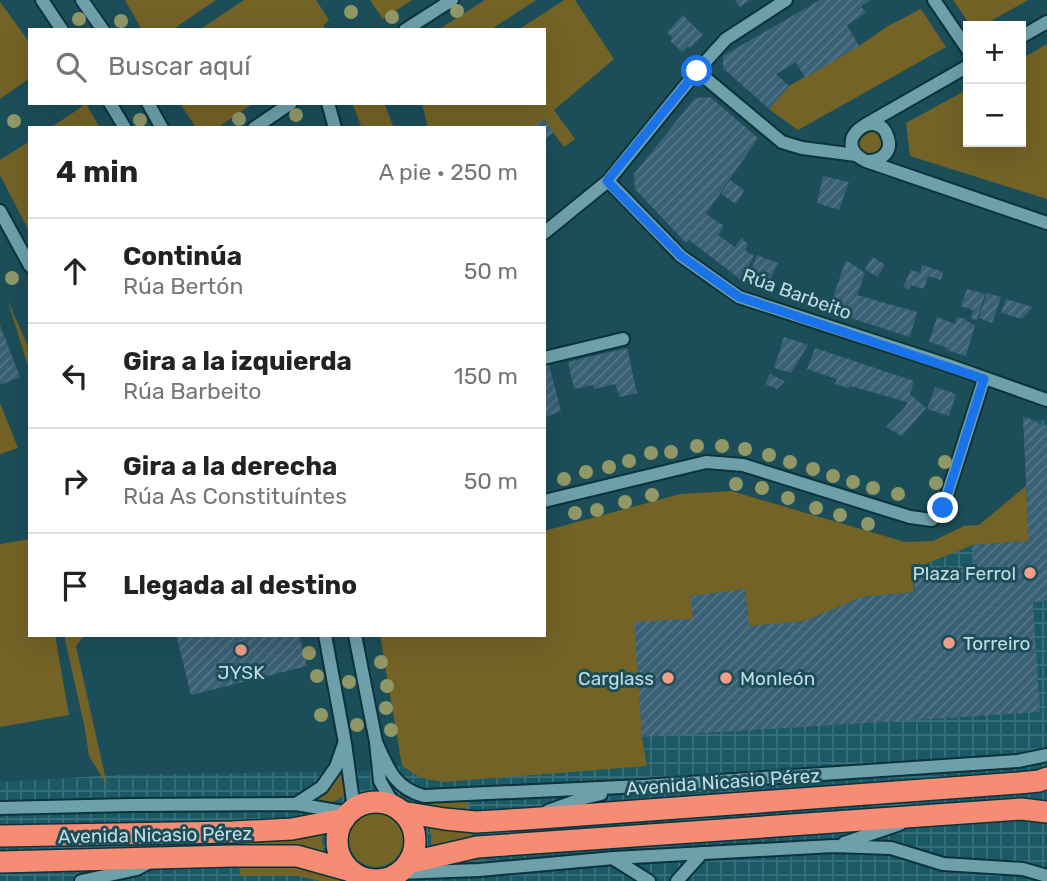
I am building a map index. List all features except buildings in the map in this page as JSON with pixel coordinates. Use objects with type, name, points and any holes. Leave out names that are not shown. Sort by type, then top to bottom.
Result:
[{"type":"highway","name":"Avenida Nicasio Pérez","points":[[398,809],[444,819],[476,822],[1019,783],[1047,778]]},
{"type":"highway","points":[[398,873],[413,852],[414,830],[409,820],[398,809],[385,803],[363,804],[349,814],[339,829],[337,840],[343,862],[356,876],[369,879],[381,879],[477,848],[1021,809],[1047,812]]},
{"type":"highway","name":"Avenida Nicasio Pérez","points":[[0,835],[244,832],[292,829],[349,814]]},
{"type":"highway","name":"Avenida Nicasio Pérez","points":[[0,862],[297,856],[356,876]]},
{"type":"street","points":[[42,0],[61,28]]},
{"type":"street","points":[[82,0],[102,28]]},
{"type":"street","points":[[408,28],[452,0]]},
{"type":"street","points":[[546,231],[607,181],[726,39],[786,0]]},
{"type":"street","points":[[934,0],[963,43]]},
{"type":"street","points":[[1026,34],[1047,22]]},
{"type":"street","points":[[963,69],[864,125],[854,133],[853,149],[861,158],[1047,223]]},
{"type":"street","points":[[697,71],[782,142],[872,161],[884,156],[888,149],[888,135],[876,125],[864,125]]},
{"type":"street","points":[[111,105],[124,126]]},
{"type":"street","points":[[149,105],[161,126]]},
{"type":"street","points":[[257,126],[289,105]]},
{"type":"street","points":[[329,105],[334,126]]},
{"type":"street","name":"Rúa Barbeito","points":[[607,181],[681,256],[739,297],[1047,400]]},
{"type":"street","points":[[0,211],[28,259]]},
{"type":"street","points":[[546,358],[623,339]]},
{"type":"street","points":[[546,501],[705,462],[743,465],[910,517],[932,520],[943,508],[984,379]]},
{"type":"street","points":[[0,808],[296,804],[349,814],[345,743],[325,637]]},
{"type":"street","points":[[355,637],[376,742],[380,781],[398,809]]},
{"type":"street","points":[[376,742],[391,775],[410,793],[424,796],[643,786],[1018,761],[1047,755]]},
{"type":"street","points":[[296,804],[322,787],[336,767],[345,743]]},
{"type":"street","points":[[526,819],[584,798],[643,786]]},
{"type":"street","points":[[834,846],[924,817]]},
{"type":"street","points":[[398,873],[834,846],[891,849],[943,864],[1023,869],[1047,876]]},
{"type":"street","points":[[682,876],[702,853]]},
{"type":"street","points":[[81,881],[137,869],[160,857]]},
{"type":"street","points":[[614,858],[644,877]]},
{"type":"street","points":[[440,881],[479,870]]},
{"type":"shaded area","points":[[125,0],[216,0],[175,28],[141,28]]},
{"type":"shaded area","points":[[244,0],[316,0],[329,20],[323,26],[324,28],[202,28]]},
{"type":"shaded area","points":[[370,0],[412,0],[383,19]]},
{"type":"shaded area","points":[[485,0],[536,0],[493,28],[441,28]]},
{"type":"shaded area","points":[[564,0],[575,0],[614,59],[554,110],[575,139],[564,147],[544,120],[535,126],[428,126],[422,105],[546,105],[546,28],[521,28]]},
{"type":"shaded area","points":[[953,0],[1028,0],[991,21],[968,21]]},
{"type":"shaded area","points":[[0,2],[28,40],[28,79],[0,99]]},
{"type":"shaded area","points":[[921,9],[946,47],[798,130],[769,109],[789,86]]},
{"type":"shaded area","points":[[1047,44],[1047,199],[910,156],[906,123],[963,92],[963,147],[1026,147],[1026,56]]},
{"type":"shaded area","points":[[87,105],[99,126],[53,126]]},
{"type":"shaded area","points":[[181,105],[251,105],[220,126],[195,126]]},
{"type":"shaded area","points":[[353,105],[385,105],[393,126],[361,126]]},
{"type":"shaded area","points":[[868,129],[878,131],[884,144],[881,152],[864,157],[855,142],[857,137]]},
{"type":"shaded area","points":[[28,142],[28,229],[0,175],[0,160]]},
{"type":"shaded area","points":[[7,299],[28,346],[28,366]]},
{"type":"shaded area","points":[[0,403],[18,448],[0,454]]},
{"type":"shaded area","points":[[1023,417],[1047,421],[1047,881],[0,881],[0,782],[118,775],[369,771],[402,766],[421,778],[647,765],[642,737],[634,622],[693,618],[690,596],[745,589],[805,621],[862,597],[914,592],[913,569],[973,545],[1029,541]]},
{"type":"shaded area","points":[[1026,486],[1029,541],[973,545],[913,569],[914,592],[862,597],[805,621],[749,626],[745,589],[693,619],[635,623],[642,737],[647,766],[443,782],[421,778],[402,766],[380,637],[546,637],[546,530],[680,494],[731,491],[905,542],[933,541],[964,526],[979,525]]},
{"type":"shaded area","points":[[28,539],[28,637],[55,637],[69,715],[0,727],[0,544]]},
{"type":"shaded area","points":[[64,637],[83,637],[76,646],[107,785],[89,756]]},
{"type":"shaded area","points":[[343,766],[344,796],[333,802],[314,804],[313,802],[331,784]]},
{"type":"shaded area","points":[[466,800],[468,809],[442,808],[424,802]]},
{"type":"shaded area","points":[[376,813],[395,821],[403,840],[395,859],[376,867],[357,859],[349,840],[357,821]]},
{"type":"shaded area","points":[[429,825],[472,833],[472,837],[431,847]]},
{"type":"shaded area","points":[[323,829],[324,851],[239,846],[239,838]]},
{"type":"shaded area","points":[[239,865],[304,869],[341,881],[320,881],[298,876],[240,876]]},
{"type":"place","name":"Plaza Ferrol","points":[[1030,573]]},
{"type":"place","name":"Torreiro","points":[[949,643]]},
{"type":"place","name":"JYSK","points":[[241,650]]},
{"type":"place","name":"Carglass","points":[[668,678]]},
{"type":"place","name":"Monleón","points":[[726,678]]},
{"type":"route","points":[[697,71],[607,181],[681,256],[739,297],[984,379],[943,508]]}]
